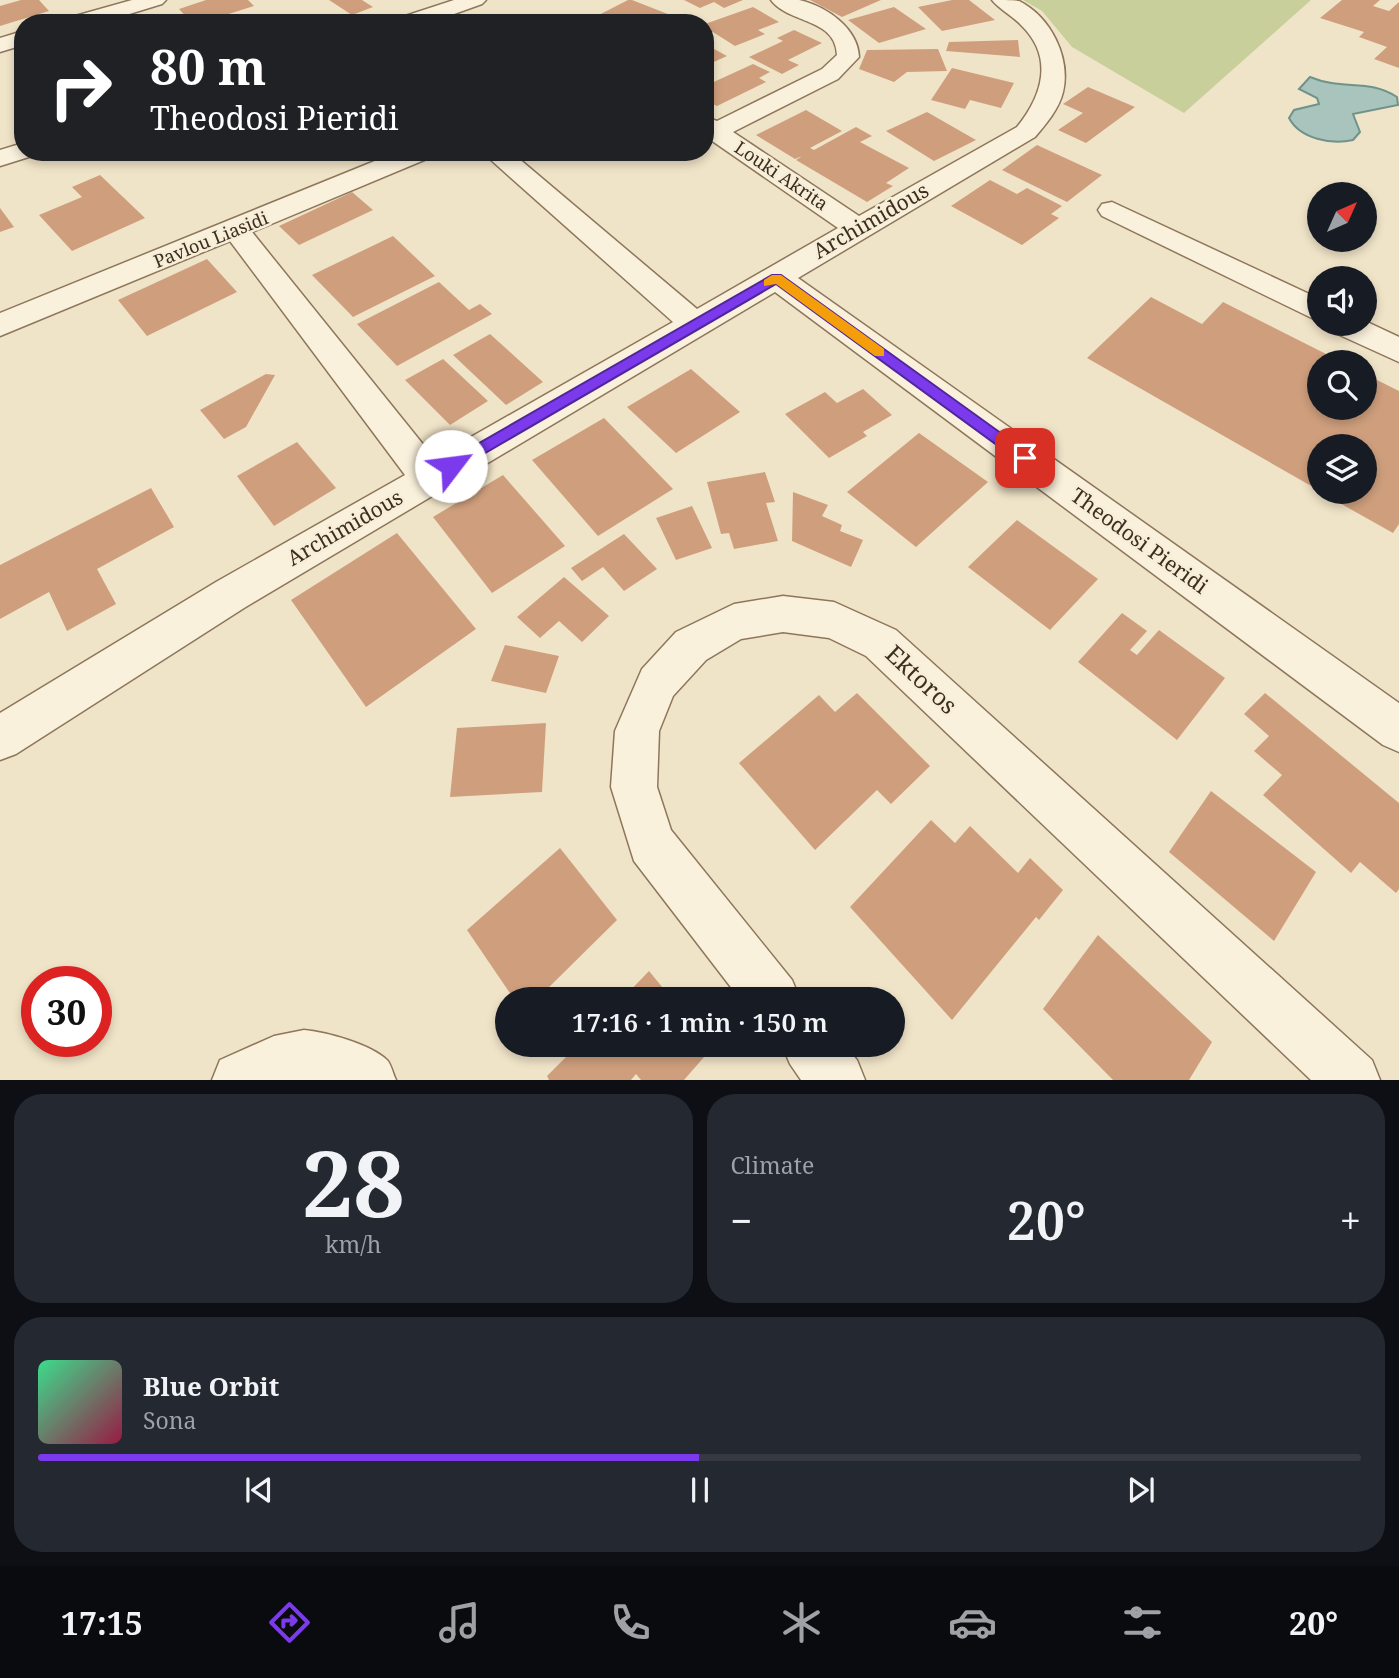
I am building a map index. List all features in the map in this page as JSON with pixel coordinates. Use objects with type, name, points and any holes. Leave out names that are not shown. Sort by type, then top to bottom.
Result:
[{"type":"street","points":[[107,14],[155,0]]},
{"type":"street","points":[[434,14],[475,0]]},
{"type":"street","points":[[714,125],[830,74],[848,57],[849,46],[843,35],[782,0]]},
{"type":"street","name":"Archimidous","points":[[0,738],[230,595],[696,325],[856,228],[1026,132],[1039,118],[1049,100],[1056,67],[1051,48],[1031,20],[1003,0]]},
{"type":"street","name":"Louki Akrita","points":[[714,130],[856,228]]},
{"type":"street","name":"Pavlou Liasidi","points":[[0,325],[399,161]]},
{"type":"street","points":[[505,161],[696,325]]},
{"type":"street","points":[[1112,210],[1307,306]]},
{"type":"street","points":[[236,230],[429,479]]},
{"type":"street","name":"Theodosi Pieridi","points":[[776,278],[1399,730]]},
{"type":"street","points":[[1368,336],[1399,351]]},
{"type":"street","name":"Ektoros","points":[[764,987],[651,844],[634,787],[637,732],[657,683],[691,646],[712,634],[734,622],[783,614],[834,620],[881,643],[1352,1080]]},
{"type":"street","points":[[240,1080],[267,1064],[306,1056],[342,1062],[368,1080]]},
{"type":"street","points":[[818,1057],[836,1080]]},
{"type":"green space","points":[[1023,0],[1311,0],[1184,113],[1072,47],[1042,11]]},
{"type":"water","points":[[1310,77],[1387,91],[1397,97],[1398,105],[1353,114],[1360,132],[1353,140],[1336,142],[1317,139],[1301,131],[1289,118],[1294,110],[1319,104],[1317,98],[1299,89]]},
{"type":"building","points":[[21,0],[39,0],[49,11],[39,14],[14,14],[14,22],[0,26],[0,6]]},
{"type":"building","points":[[206,0],[248,0],[254,6],[229,14],[184,14],[179,9]]},
{"type":"building","points":[[329,0],[362,0],[373,7],[350,14]]},
{"type":"building","points":[[632,0],[668,14],[601,14]]},
{"type":"building","points":[[684,0],[743,0],[724,8],[714,2],[700,8]]},
{"type":"building","points":[[810,0],[881,0],[842,17]]},
{"type":"building","points":[[952,0],[969,0],[995,20],[942,31],[918,7]]},
{"type":"building","points":[[1342,0],[1380,0],[1373,6],[1389,11],[1399,2],[1399,68],[1374,59],[1387,47],[1359,37],[1364,32],[1320,18]]},
{"type":"building","points":[[753,7],[779,22],[758,30],[765,34],[735,46],[714,33],[714,21]]},
{"type":"building","points":[[894,7],[926,29],[879,43],[848,20]]},
{"type":"building","points":[[794,30],[822,43],[788,60],[799,65],[782,74],[749,57],[783,41],[777,38]]},
{"type":"building","points":[[1018,40],[1020,57],[946,51],[949,42]]},
{"type":"building","points":[[714,49],[727,56],[714,62]]},
{"type":"building","points":[[938,49],[947,71],[907,72],[894,82],[859,69],[867,50]]},
{"type":"building","points":[[753,64],[770,72],[759,78],[766,82],[717,106],[714,104],[714,82]]},
{"type":"building","points":[[952,68],[1014,83],[1001,108],[970,100],[965,109],[931,100]]},
{"type":"building","points":[[1088,87],[1135,107],[1086,143],[1058,130],[1083,113],[1063,104]]},
{"type":"building","points":[[806,110],[842,131],[810,148],[814,150],[856,127],[872,136],[860,142],[909,168],[886,183],[893,186],[867,202],[796,160],[802,156],[795,159],[756,135]]},
{"type":"building","points":[[927,112],[976,140],[934,161],[886,131]]},
{"type":"building","points":[[1037,145],[1102,175],[1067,202],[1002,170]]},
{"type":"building","points":[[100,175],[145,218],[72,251],[39,215],[82,197],[72,187]]},
{"type":"building","points":[[990,180],[1017,194],[1027,188],[1062,206],[1051,214],[1059,218],[1022,245],[951,206]]},
{"type":"building","points":[[352,192],[373,210],[299,245],[279,226]]},
{"type":"building","points":[[0,208],[14,227],[0,232]]},
{"type":"building","points":[[393,236],[435,276],[353,317],[312,275]]},
{"type":"building","points":[[207,259],[237,292],[147,336],[118,300]]},
{"type":"building","points":[[439,282],[469,310],[480,304],[492,314],[397,366],[357,324]]},
{"type":"building","points":[[1151,297],[1202,324],[1223,302],[1318,350],[1307,350],[1307,420],[1377,420],[1377,380],[1399,391],[1399,524],[1393,533],[1341,504],[1377,504],[1377,434],[1307,434],[1307,484],[1087,358]]},
{"type":"building","points":[[490,334],[543,382],[506,405],[453,355]]},
{"type":"building","points":[[443,359],[488,401],[450,425],[405,380]]},
{"type":"building","points":[[691,369],[740,412],[676,453],[627,407]]},
{"type":"building","points":[[266,374],[275,375],[246,427],[224,439],[200,410]]},
{"type":"building","points":[[863,389],[892,415],[863,432],[867,436],[829,458],[785,414],[825,392],[837,403]]},
{"type":"building","points":[[604,418],[673,489],[598,536],[532,460]]},
{"type":"building","points":[[919,433],[988,482],[916,547],[847,492]]},
{"type":"building","points":[[297,442],[336,488],[274,526],[237,476]]},
{"type":"building","points":[[765,472],[775,502],[766,503],[778,541],[734,549],[729,533],[721,534],[707,482]]},
{"type":"building","points":[[503,475],[565,546],[492,593],[433,517]]},
{"type":"building","points":[[151,488],[174,527],[97,569],[116,604],[67,631],[49,592],[0,619],[0,565]]},
{"type":"building","points":[[793,492],[828,505],[822,516],[842,525],[840,531],[863,540],[851,567],[792,541]]},
{"type":"building","points":[[692,506],[712,548],[676,560],[656,518]]},
{"type":"building","points":[[1017,520],[1098,579],[1050,630],[968,567]]},
{"type":"building","points":[[397,533],[476,629],[366,707],[291,600]]},
{"type":"building","points":[[624,534],[657,569],[624,591],[603,567],[582,581],[571,568]]},
{"type":"building","points":[[564,577],[609,616],[582,642],[559,621],[540,638],[517,617]]},
{"type":"building","points":[[1122,613],[1147,631],[1130,650],[1137,655],[1159,630],[1225,678],[1177,740],[1078,662]]},
{"type":"building","points":[[505,645],[559,656],[546,693],[491,681]]},
{"type":"building","points":[[857,693],[930,766],[891,804],[877,790],[815,850],[739,763],[819,695],[835,712]]},
{"type":"building","points":[[1265,693],[1399,803],[1399,889],[1396,893],[1360,862],[1351,873],[1263,795],[1282,775],[1254,751],[1269,736],[1244,714]]},
{"type":"building","points":[[546,723],[542,792],[450,797],[457,728]]},
{"type":"building","points":[[1211,791],[1316,872],[1274,941],[1169,852]]},
{"type":"building","points":[[931,820],[955,843],[970,826],[1018,873],[1030,858],[1063,890],[1039,920],[1036,917],[952,1020],[850,907]]},
{"type":"building","points":[[560,848],[617,920],[549,987],[506,987],[467,930]]},
{"type":"building","points":[[1098,935],[1212,1042],[1189,1080],[1113,1080],[1043,1009]]},
{"type":"building","points":[[649,971],[662,987],[634,987]]},
{"type":"building","points":[[566,1057],[704,1057],[684,1080],[641,1080],[636,1074],[631,1080],[549,1080],[547,1076]]},
{"type":"slow traffic","points":[[768,283],[776,278],[879,353]]},
{"type":"route","points":[[451,466],[776,278],[1025,458]]}]
